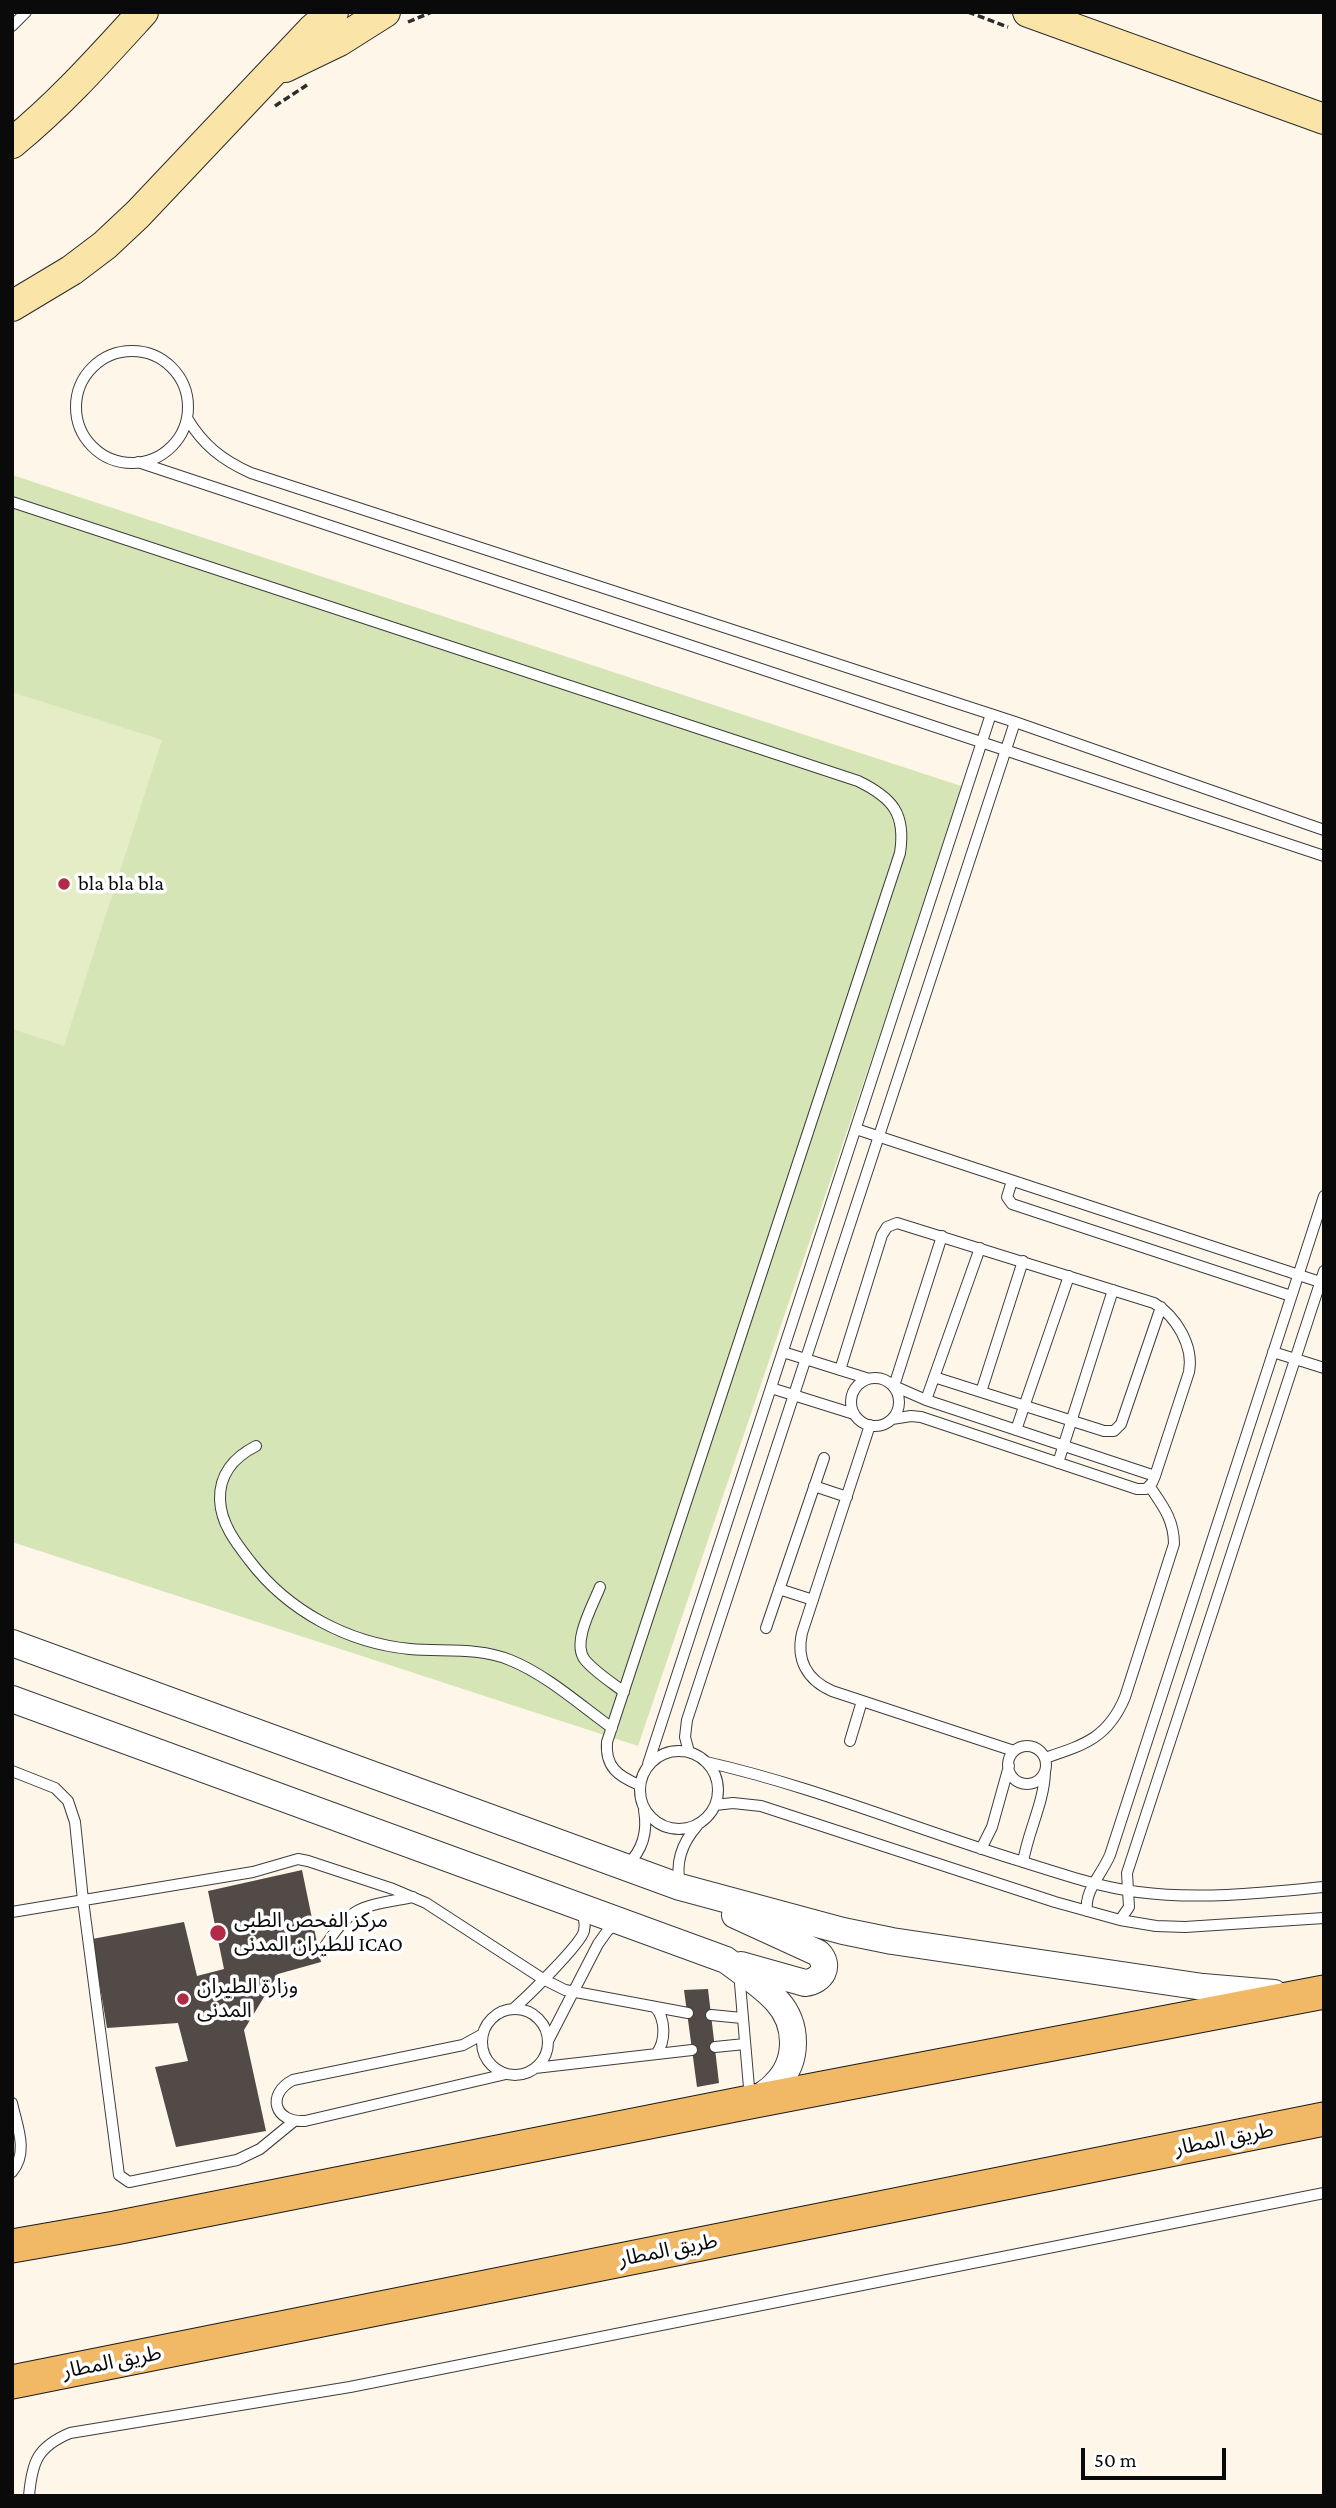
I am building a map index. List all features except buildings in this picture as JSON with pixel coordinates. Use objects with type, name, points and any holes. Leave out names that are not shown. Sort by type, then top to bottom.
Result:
[{"type":"main road","points":[[12,143],[82,78],[143,12]]},
{"type":"main road","points":[[12,306],[72,270],[105,245],[138,214],[312,30],[333,12]]},
{"type":"main road","points":[[269,75],[316,53],[386,12]]},
{"type":"main road","points":[[1028,12],[1324,119]]},
{"type":"main road","points":[[12,2246],[1317,1993]]},
{"type":"main road","name":"طريق المطار","points":[[12,2382],[1324,2119]]},
{"type":"street","points":[[12,1643],[714,1898],[844,1931],[941,1949],[1203,1987],[1317,1993]]},
{"type":"street","points":[[12,1699],[732,1966],[805,1983],[814,1982],[821,1976],[825,1968],[824,1958],[818,1953],[745,1921],[714,1898]]},
{"type":"street","points":[[732,1966],[776,2000],[788,2014],[793,2031],[794,2046],[785,2075],[752,2101]]},
{"type":"lane","points":[[12,26],[26,12]]},
{"type":"lane","points":[[138,462],[164,453],[175,443],[187,418],[188,403],[177,373],[159,358],[137,351],[121,352],[106,356],[83,378],[77,392],[75,408],[84,437],[94,449],[108,458],[138,462],[1324,856]]},
{"type":"lane","points":[[187,418],[211,451],[228,463],[251,473],[991,714],[1324,830]]},
{"type":"lane","points":[[12,502],[858,781],[875,789],[891,802],[899,818],[902,835],[900,853],[612,1728],[606,1754],[609,1764],[615,1773],[639,1785]]},
{"type":"lane","points":[[625,1867],[644,1841],[646,1830],[639,1785],[642,1774],[648,1764],[991,714]]},
{"type":"lane","points":[[690,1752],[685,1737],[687,1720],[1015,722]]},
{"type":"lane","points":[[856,1129],[1298,1275],[1322,1276],[1127,1873],[1129,1907],[1120,1920]]},
{"type":"lane","points":[[1012,1181],[1007,1197],[1012,1204],[1291,1296]]},
{"type":"lane","points":[[1087,1911],[1087,1896],[1110,1855],[1324,1196]]},
{"type":"lane","points":[[840,1370],[884,1231],[892,1224],[902,1223],[1161,1307],[1171,1316],[1187,1344],[1191,1364],[1150,1487]]},
{"type":"lane","points":[[892,1419],[899,1399],[894,1386],[942,1236]]},
{"type":"lane","points":[[926,1400],[980,1248]]},
{"type":"lane","points":[[981,1392],[1023,1261]]},
{"type":"lane","points":[[1016,1430],[1069,1276]]},
{"type":"lane","points":[[1058,1463],[1113,1290]]},
{"type":"lane","points":[[934,1377],[1110,1433],[1118,1428],[1161,1307]]},
{"type":"lane","points":[[1273,1352],[1324,1368]]},
{"type":"lane","points":[[783,1353],[866,1378],[881,1378],[926,1400],[1155,1476]]},
{"type":"lane","points":[[853,1414],[850,1398],[853,1390],[866,1378]]},
{"type":"lane","points":[[771,1388],[853,1414],[870,1426],[882,1425],[892,1419],[921,1417],[1137,1489],[1150,1487]]},
{"type":"lane","points":[[870,1426],[800,1642],[802,1661],[806,1670],[822,1686],[1014,1751]]},
{"type":"lane","points":[[256,1446],[246,1451],[230,1467],[221,1488],[221,1510],[229,1532],[241,1550],[265,1580],[293,1604],[328,1625],[367,1640],[410,1649],[473,1651],[508,1659],[540,1676],[612,1728]]},
{"type":"lane","points":[[766,1628],[824,1458]]},
{"type":"lane","points":[[814,1486],[847,1497]]},
{"type":"lane","points":[[1045,1758],[1095,1738],[1114,1719],[1125,1698],[1174,1544],[1168,1513],[1150,1487]]},
{"type":"lane","points":[[600,1587],[580,1639],[580,1653],[589,1664],[624,1692]]},
{"type":"lane","points":[[779,1589],[813,1600]]},
{"type":"lane","points":[[850,1741],[862,1701]]},
{"type":"lane","points":[[981,1849],[992,1827],[1011,1755],[1021,1747],[1035,1748],[1045,1758],[1044,1789],[1023,1863]]},
{"type":"lane","points":[[648,1764],[667,1752],[690,1752],[706,1762],[760,1774],[1023,1863],[1095,1884],[1128,1890],[1189,1895],[1324,1887]]},
{"type":"lane","points":[[680,1887],[679,1859],[683,1846],[709,1815],[718,1793],[717,1782],[706,1762]]},
{"type":"lane","points":[[1009,1766],[1014,1779],[1028,1784],[1041,1778],[1045,1772]]},
{"type":"lane","points":[[12,1771],[55,1788],[68,1801],[75,1822],[117,2169],[123,2180],[135,2181],[237,2160],[260,2149],[293,2122],[506,2074],[516,2075],[535,2068],[692,2050]]},
{"type":"lane","points":[[715,1805],[733,1802],[761,1806],[1120,1920],[1156,1926],[1185,1927],[1324,1918]]},
{"type":"lane","points":[[643,1808],[662,1826],[687,1828],[700,1823]]},
{"type":"lane","points":[[12,1912],[253,1872],[298,1860],[316,1863],[413,1897],[543,1979],[573,1993],[688,2013]]},
{"type":"lane","points":[[322,1951],[337,1926],[356,1910],[413,1897]]},
{"type":"lane","points":[[513,2010],[582,1937],[585,1923],[578,1907]]},
{"type":"lane","points":[[535,2068],[542,2061],[548,2041],[602,1936],[622,1923]]},
{"type":"lane","points":[[732,1966],[742,2018],[752,2101]]},
{"type":"lane","points":[[655,2007],[661,2015],[663,2039],[656,2054]]},
{"type":"lane","points":[[293,2122],[283,2116],[277,2107],[277,2095],[283,2085],[293,2080],[463,2045],[483,2034],[494,2017],[503,2011],[524,2011],[541,2022],[548,2041]]},
{"type":"lane","points":[[711,2015],[742,2018]]},
{"type":"lane","points":[[483,2034],[484,2054],[489,2063],[506,2074]]},
{"type":"lane","points":[[715,2047],[745,2044]]},
{"type":"lane","points":[[12,2103],[22,2151],[20,2161],[12,2172]]},
{"type":"lane","points":[[29,2496],[31,2473],[39,2454],[51,2441],[69,2433],[350,2387],[1324,2193]]},
{"type":"green space","points":[[12,475],[964,787],[638,1746],[12,1542]]},
{"type":"green space","name":"bla bla bla","points":[[12,692],[162,740],[64,1046],[12,1029]]},
{"type":"place","name":"bla bla bla","points":[[64,884]]},
{"type":"place","name":"مركز الفحص الطبى للطيران المدنى ICAO","points":[[218,1933]]},
{"type":"place","name":"وزارة الطيران المدنى","points":[[183,1999]]}]
